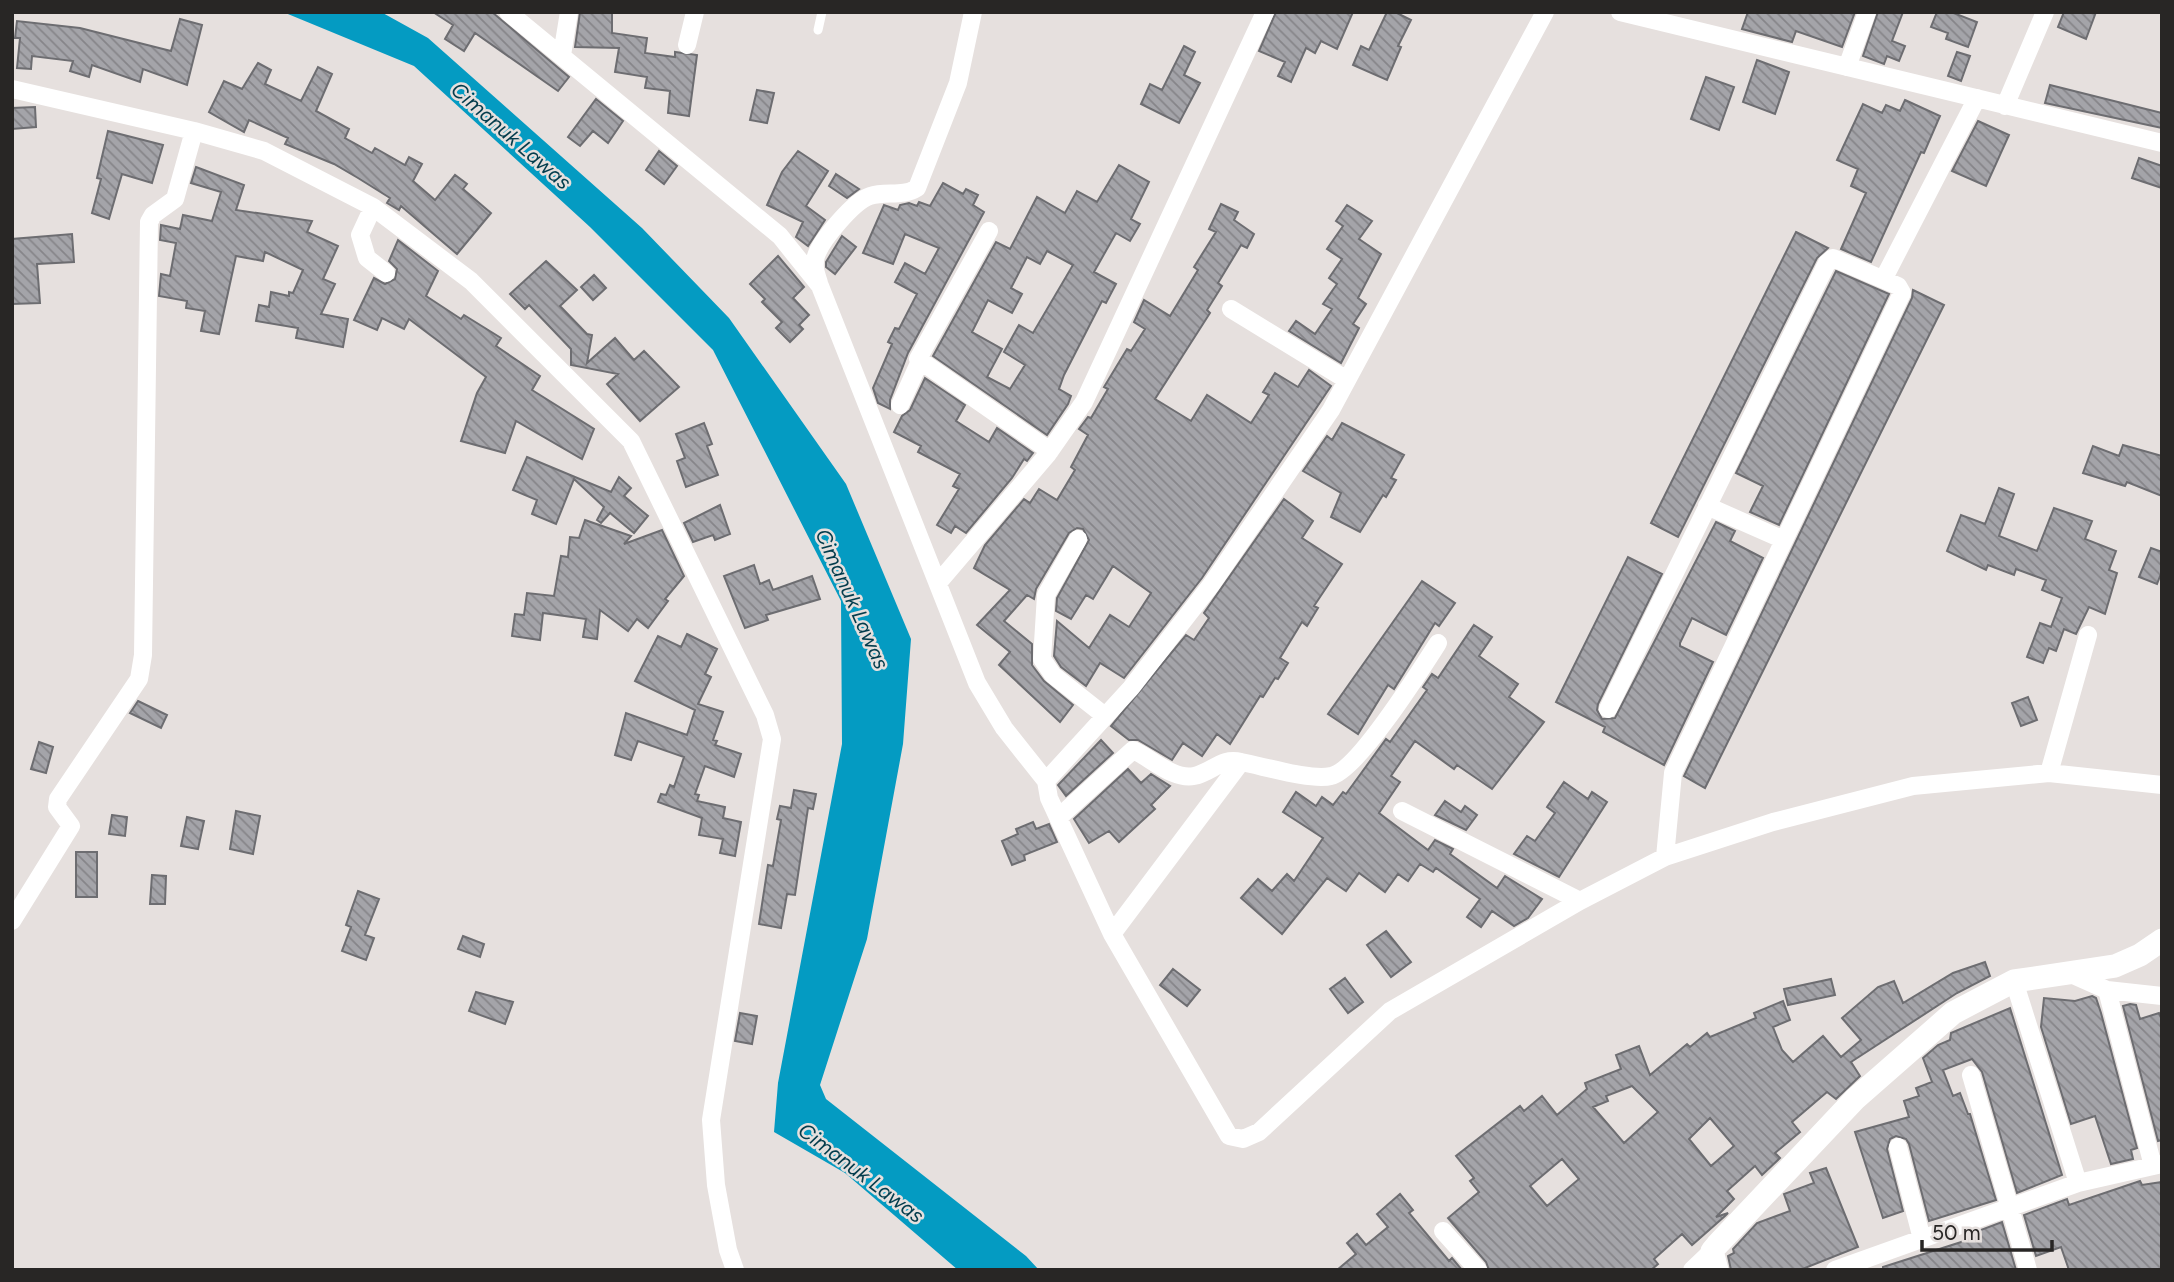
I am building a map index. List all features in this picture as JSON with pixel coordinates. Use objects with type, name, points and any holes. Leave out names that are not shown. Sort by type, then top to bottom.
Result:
[{"type":"street","points":[[509,12],[780,236],[820,286]]},
{"type":"street","points":[[562,55],[569,12]]},
{"type":"street","points":[[687,45],[695,12]]},
{"type":"street","points":[[972,12],[958,83],[917,188],[910,192],[866,197],[851,209],[817,254],[814,267],[977,683],[1004,728],[1046,781],[1049,798],[1112,934],[1229,1136],[1243,1139],[1259,1132],[1390,1011],[1580,901],[1665,857],[1773,822],[1913,786],[2049,773],[2162,785]]},
{"type":"street","points":[[938,583],[1050,451],[1084,402],[1265,12]]},
{"type":"street","points":[[1046,781],[1131,688],[1211,585],[1331,410],[1545,12]]},
{"type":"street","points":[[1620,12],[2162,144]]},
{"type":"street","points":[[1847,67],[1867,12]]},
{"type":"street","points":[[2005,106],[2045,12]]},
{"type":"street","points":[[12,89],[194,131],[264,151],[373,207],[471,281],[631,441],[765,715],[772,739],[711,1120],[716,1185],[728,1250],[735,1270]]},
{"type":"street","points":[[1884,278],[1977,98]]},
{"type":"street","points":[[12,921],[71,826],[57,807],[58,799],[139,679],[143,655],[149,222],[153,215],[175,199],[194,131]]},
{"type":"street","points":[[373,207],[360,235],[367,258],[386,272]]},
{"type":"street","points":[[900,405],[919,358],[989,231]]},
{"type":"street","points":[[1608,709],[1827,263],[1833,258],[1884,278],[1901,288],[1902,293],[1673,773],[1665,857]]},
{"type":"street","points":[[1231,309],[1347,380]]},
{"type":"street","points":[[920,361],[1050,451]]},
{"type":"street","points":[[1707,506],[1784,540]]},
{"type":"street","points":[[1079,539],[1046,595],[1042,659],[1054,675],[1105,716]]},
{"type":"street","points":[[2049,773],[2088,635]]},
{"type":"street","points":[[1058,818],[1133,750],[1165,769],[1194,776],[1230,759],[1290,773],[1331,776],[1345,768],[1398,704],[1438,643]]},
{"type":"street","points":[[1112,934],[1241,762]]},
{"type":"street","points":[[1402,811],[1580,901]]},
{"type":"street","points":[[1692,1270],[1715,1260],[1883,1072],[1953,1013],[2014,981],[2115,966],[2140,955],[2162,940]]},
{"type":"street","points":[[2071,974],[2107,990],[2162,996]]},
{"type":"street","points":[[2014,981],[2078,1183]]},
{"type":"street","points":[[1835,1270],[2078,1183],[2158,1165],[2107,990]]},
{"type":"street","points":[[1971,1076],[2028,1270]]},
{"type":"street","points":[[1898,1147],[1922,1238]]},
{"type":"street","points":[[1443,1231],[1478,1270]]},
{"type":"lane","points":[[818,30],[822,12]]},
{"type":"water","name":"Cimanuk Lawas","points":[[283,12],[381,12],[428,38],[642,228],[729,318],[846,484],[911,639],[903,744],[867,939],[820,1085],[826,1099],[1026,1256],[1039,1270],[958,1270],[845,1173],[774,1132],[778,1083],[842,744],[841,601],[713,350],[590,227],[414,66]]},
{"type":"building","points":[[433,12],[492,12],[569,77],[558,91],[475,33],[464,51],[445,39],[453,25]]},
{"type":"building","points":[[580,12],[612,12],[612,33],[647,38],[645,53],[675,57],[675,52],[697,55],[689,116],[668,113],[670,91],[645,88],[647,77],[615,72],[619,48],[575,47]]},
{"type":"building","points":[[1276,12],[1353,12],[1337,49],[1321,41],[1315,53],[1306,48],[1291,82],[1278,76],[1285,62],[1259,51]]},
{"type":"building","points":[[1387,12],[1395,12],[1411,20],[1398,46],[1401,47],[1387,80],[1353,65],[1361,46],[1369,50]]},
{"type":"building","points":[[1748,12],[1855,12],[1842,47],[1796,31],[1792,42],[1742,29]]},
{"type":"building","points":[[1878,12],[1903,12],[1892,41],[1905,46],[1899,61],[1887,56],[1884,64],[1863,56]]},
{"type":"building","points":[[1937,12],[1951,12],[1977,22],[1968,47],[1946,39],[1948,33],[1931,27]]},
{"type":"building","points":[[2064,12],[2096,12],[2086,39],[2058,27]]},
{"type":"building","points":[[180,19],[202,25],[187,85],[143,69],[140,82],[92,65],[89,77],[70,71],[73,61],[32,56],[31,69],[17,68],[20,38],[15,38],[17,21],[80,28],[171,51]]},
{"type":"building","points":[[1184,46],[1195,52],[1184,75],[1200,83],[1179,123],[1141,104],[1150,84],[1162,90]]},
{"type":"building","points":[[1957,52],[1970,56],[1961,81],[1948,76]]},
{"type":"building","points":[[1757,60],[1789,72],[1775,114],[1743,102]]},
{"type":"building","points":[[258,63],[271,70],[265,84],[301,101],[318,67],[332,74],[316,111],[349,129],[345,138],[372,153],[375,148],[405,165],[409,157],[422,164],[413,181],[435,200],[455,175],[467,184],[463,189],[491,213],[457,254],[401,206],[399,210],[387,203],[390,198],[334,164],[285,144],[288,138],[249,120],[244,132],[209,112],[224,81],[242,89]]},
{"type":"building","points":[[1706,77],[1734,87],[1719,130],[1691,119]]},
{"type":"building","points":[[2050,85],[2162,113],[2162,128],[2045,103]]},
{"type":"building","points":[[757,90],[774,93],[767,123],[750,120]]},
{"type":"building","points":[[596,99],[623,121],[608,143],[593,131],[580,146],[568,137]]},
{"type":"building","points":[[1905,100],[1940,116],[1871,262],[1841,249],[1866,193],[1851,186],[1858,169],[1837,160],[1863,104],[1882,113],[1886,105],[1900,111]]},
{"type":"building","points":[[35,107],[36,127],[12,129],[12,108]]},
{"type":"building","points":[[1978,121],[2009,135],[1986,186],[1952,171]]},
{"type":"building","points":[[108,131],[163,145],[152,183],[122,174],[109,219],[92,213],[101,179],[97,178]]},
{"type":"building","points":[[659,151],[677,166],[664,184],[646,170]]},
{"type":"building","points":[[798,151],[828,171],[806,206],[825,220],[808,246],[796,237],[803,222],[767,205],[782,172]]},
{"type":"building","points":[[2139,158],[2162,166],[2162,188],[2132,178]]},
{"type":"building","points":[[1119,165],[1149,182],[1131,219],[1140,224],[1130,241],[1116,233],[1094,272],[1116,284],[1106,303],[1102,301],[1064,375],[1059,389],[1071,396],[1047,435],[933,356],[996,242],[1010,249],[1037,197],[1065,213],[1077,191],[1097,202]],"holes":[[[1047,251],[1073,265],[1033,333],[1019,325],[1004,352],[1025,365],[1010,389],[987,377],[1002,349],[972,332],[988,300],[1012,313],[1022,294],[1011,288],[1027,257],[1040,264]]]},
{"type":"building","points":[[196,167],[244,185],[236,210],[312,221],[307,232],[338,246],[323,279],[335,284],[321,314],[348,319],[343,347],[296,338],[298,328],[256,321],[259,305],[269,307],[271,292],[289,296],[289,292],[293,293],[303,270],[265,252],[263,261],[236,256],[219,334],[201,331],[205,311],[186,308],[187,301],[159,296],[161,274],[170,276],[176,243],[160,240],[161,225],[180,229],[183,215],[212,221],[221,192],[191,183]]},
{"type":"building","points":[[836,174],[859,189],[847,198],[829,186]]},
{"type":"building","points":[[943,183],[963,194],[966,189],[978,195],[973,205],[984,212],[908,353],[890,400],[890,409],[878,403],[873,388],[892,344],[888,342],[895,328],[899,329],[917,294],[895,282],[905,263],[925,274],[939,248],[905,234],[893,264],[863,253],[884,205],[898,210],[900,205],[909,203],[917,206],[919,202],[930,206]]},
{"type":"building","points":[[1221,204],[1238,212],[1234,220],[1254,234],[1247,248],[1241,245],[1218,283],[1222,286],[1207,310],[1210,313],[1155,399],[1191,421],[1207,395],[1251,423],[1269,395],[1263,392],[1275,373],[1298,387],[1309,370],[1331,386],[1202,578],[1124,678],[1100,663],[1086,686],[1061,667],[1054,656],[1057,621],[1089,648],[1110,615],[1129,627],[1151,593],[1113,566],[1093,599],[1086,595],[1071,619],[1056,611],[1057,598],[1089,540],[1083,529],[1077,528],[1069,533],[1036,589],[1034,599],[1027,595],[1004,621],[1032,644],[1032,665],[1044,681],[1073,705],[1060,722],[999,665],[1010,652],[977,625],[1010,590],[974,568],[985,545],[1024,499],[1030,503],[1039,489],[1057,500],[1075,470],[1071,467],[1088,435],[1079,429],[1088,417],[1091,418],[1108,389],[1104,387],[1127,349],[1131,351],[1145,329],[1134,322],[1144,300],[1170,316],[1198,270],[1194,267],[1216,232],[1209,229]]},
{"type":"building","points":[[1347,205],[1372,221],[1359,239],[1381,254],[1358,298],[1366,304],[1353,324],[1359,328],[1341,363],[1289,331],[1296,321],[1315,334],[1332,309],[1323,304],[1337,284],[1329,278],[1342,259],[1327,249],[1343,226],[1336,221]]},
{"type":"building","points":[[1796,232],[1828,248],[1817,258],[1678,537],[1651,523]]},
{"type":"building","points":[[72,234],[74,262],[37,264],[40,303],[12,304],[12,239]]},
{"type":"building","points":[[842,236],[856,247],[835,274],[826,267],[826,262]]},
{"type":"building","points":[[398,240],[438,271],[426,296],[461,319],[464,315],[501,338],[496,346],[540,376],[532,390],[594,429],[582,459],[516,421],[505,453],[461,441],[477,393],[486,377],[409,319],[404,329],[382,318],[377,330],[354,320],[374,278],[385,284],[395,279],[397,269],[389,261]]},
{"type":"building","points":[[778,256],[804,287],[793,298],[809,315],[799,325],[803,329],[790,342],[776,328],[782,322],[762,302],[765,299],[750,284]]},
{"type":"building","points":[[546,261],[577,290],[560,306],[587,334],[592,335],[587,363],[615,338],[634,360],[644,351],[679,387],[640,421],[607,384],[618,374],[571,365],[571,349],[529,305],[525,309],[510,294]]},
{"type":"building","points":[[1836,271],[1889,294],[1779,525],[1750,512],[1763,486],[1736,473]]},
{"type":"building","points":[[594,275],[606,288],[593,300],[581,287]]},
{"type":"building","points":[[1913,290],[1944,305],[1705,788],[1684,776],[1912,298]]},
{"type":"building","points":[[925,378],[965,405],[956,421],[989,442],[997,428],[1033,453],[1027,461],[1024,459],[1012,478],[966,533],[955,526],[951,533],[937,525],[959,489],[953,486],[960,474],[918,452],[921,446],[894,432],[902,416],[910,410]]},
{"type":"building","points":[[704,423],[712,444],[707,446],[718,475],[686,487],[677,461],[685,458],[676,434]]},
{"type":"building","points":[[1342,423],[1404,455],[1391,478],[1396,480],[1386,497],[1383,495],[1360,532],[1331,517],[1341,493],[1303,471],[1327,436],[1332,440]]},
{"type":"building","points":[[2123,445],[2162,456],[2162,496],[2127,482],[2125,486],[2083,473],[2093,446],[2119,456]]},
{"type":"building","points":[[527,457],[611,492],[619,477],[631,488],[624,496],[648,516],[634,533],[610,513],[601,523],[597,520],[604,507],[574,479],[556,524],[532,514],[537,500],[513,490]]},
{"type":"building","points":[[1999,488],[2014,494],[1999,536],[2037,551],[2054,508],[2092,521],[2085,539],[2116,551],[2109,570],[2117,573],[2105,614],[2089,607],[2076,634],[2064,629],[2056,651],[2049,648],[2043,663],[2027,657],[2040,623],[2051,627],[2062,598],[2042,590],[2046,580],[2016,569],[2014,575],[1988,565],[1986,570],[1947,551],[1961,515],[1985,524]]},
{"type":"building","points":[[1284,499],[1313,521],[1302,538],[1342,564],[1314,606],[1318,608],[1307,626],[1302,622],[1280,658],[1288,663],[1278,679],[1275,678],[1263,697],[1260,696],[1230,744],[1217,734],[1202,756],[1183,743],[1172,760],[1138,740],[1129,740],[1111,726],[1186,635],[1194,640],[1209,618],[1204,613]]},
{"type":"building","points":[[720,505],[730,534],[715,540],[713,535],[693,542],[684,523]]},
{"type":"building","points":[[585,520],[631,536],[624,544],[662,530],[684,576],[665,599],[668,601],[648,628],[637,619],[628,631],[600,610],[597,639],[583,637],[586,619],[543,613],[540,640],[512,636],[515,614],[524,615],[527,593],[554,596],[561,556],[568,557],[570,537],[579,538]]},
{"type":"building","points":[[1716,522],[1735,531],[1730,541],[1763,558],[1726,635],[1692,618],[1680,643],[1680,646],[1713,662],[1664,765],[1603,732],[1605,727],[1556,702],[1628,557],[1662,574],[1598,704],[1597,710],[1602,719],[1615,718]]},
{"type":"building","points":[[2151,548],[2162,552],[2162,571],[2157,584],[2139,577]]},
{"type":"building","points":[[754,565],[760,584],[769,580],[773,590],[812,576],[820,599],[766,615],[768,620],[745,628],[724,576]]},
{"type":"building","points":[[1422,581],[1455,603],[1439,626],[1435,623],[1394,689],[1388,685],[1358,734],[1328,714]]},
{"type":"building","points":[[1474,625],[1492,637],[1479,656],[1518,684],[1509,697],[1544,722],[1492,789],[1457,765],[1454,769],[1415,741],[1391,776],[1400,782],[1379,813],[1428,850],[1435,840],[1453,849],[1450,854],[1497,888],[1505,876],[1542,899],[1528,918],[1514,926],[1492,911],[1481,927],[1467,917],[1480,899],[1436,868],[1433,872],[1420,864],[1408,881],[1398,874],[1385,892],[1359,873],[1346,891],[1327,878],[1282,934],[1241,898],[1258,879],[1272,891],[1287,874],[1294,881],[1323,838],[1283,812],[1296,792],[1316,806],[1322,797],[1333,805],[1343,792],[1346,794],[1386,739],[1390,742],[1427,690],[1423,687],[1432,674],[1438,678]]},
{"type":"building","points":[[687,634],[717,649],[705,674],[711,677],[698,704],[723,712],[713,740],[717,741],[715,745],[741,754],[734,777],[705,766],[695,794],[699,795],[697,801],[725,807],[723,818],[741,822],[735,856],[720,853],[723,839],[699,835],[702,818],[658,802],[661,794],[666,795],[670,785],[674,787],[684,757],[638,741],[631,760],[615,755],[626,713],[687,735],[695,710],[635,681],[658,636],[681,647]]},
{"type":"building","points":[[2028,697],[2037,720],[2021,726],[2012,703]]},
{"type":"building","points":[[138,701],[167,715],[161,728],[130,713]]},
{"type":"building","points":[[1101,740],[1113,753],[1066,796],[1058,785]]},
{"type":"building","points":[[39,742],[53,747],[46,773],[31,769]]},
{"type":"building","points":[[1128,769],[1141,783],[1151,774],[1170,786],[1151,805],[1155,809],[1119,842],[1109,831],[1089,843],[1074,819]]},
{"type":"building","points":[[1564,782],[1588,799],[1592,792],[1607,802],[1559,877],[1514,854],[1527,836],[1535,841],[1555,813],[1547,807]]},
{"type":"building","points":[[794,790],[816,794],[813,809],[808,808],[795,895],[787,894],[781,928],[759,924],[768,865],[773,866],[781,820],[777,819],[780,806],[791,808]]},
{"type":"building","points":[[1445,801],[1461,812],[1465,806],[1477,815],[1466,830],[1435,815]]},
{"type":"building","points":[[236,811],[260,816],[253,854],[230,849]]},
{"type":"building","points":[[112,815],[127,817],[125,836],[109,834]]},
{"type":"building","points":[[187,817],[204,821],[198,849],[181,846]]},
{"type":"building","points":[[1033,822],[1036,829],[1049,824],[1057,842],[1024,855],[1025,860],[1012,865],[1002,841],[1018,834],[1016,829]]},
{"type":"building","points":[[76,852],[97,852],[97,897],[76,897]]},
{"type":"building","points":[[152,875],[166,876],[165,904],[150,904]]},
{"type":"building","points":[[358,891],[379,899],[365,935],[374,938],[366,960],[342,951],[351,927],[346,925]]},
{"type":"building","points":[[1386,931],[1411,962],[1391,977],[1367,945]]},
{"type":"building","points":[[463,936],[484,944],[480,957],[458,949]]},
{"type":"building","points":[[1985,962],[1990,976],[1957,993],[1851,1062],[1860,1076],[1836,1099],[1827,1092],[1792,1122],[1800,1132],[1775,1153],[1780,1158],[1762,1175],[1755,1166],[1727,1191],[1734,1199],[1716,1217],[1728,1213],[1692,1245],[1682,1234],[1654,1259],[1658,1264],[1651,1270],[1489,1270],[1486,1262],[1448,1218],[1479,1192],[1470,1181],[1474,1178],[1456,1156],[1520,1106],[1524,1111],[1542,1096],[1557,1115],[1587,1089],[1585,1083],[1621,1069],[1616,1055],[1639,1046],[1650,1075],[1687,1044],[1690,1047],[1707,1033],[1710,1037],[1756,1018],[1754,1013],[1783,1001],[1790,1020],[1773,1027],[1782,1050],[1793,1062],[1823,1036],[1841,1057],[1861,1040],[1842,1018],[1878,987],[1894,981],[1903,1003],[1953,973]],"holes":[[[1632,1086],[1658,1112],[1624,1143],[1593,1107],[1608,1101],[1606,1096]],[[1710,1118],[1734,1146],[1711,1166],[1689,1139]],[[1562,1159],[1579,1179],[1547,1206],[1530,1186]]]},
{"type":"building","points":[[1173,969],[1200,990],[1187,1006],[1160,985]]},
{"type":"building","points":[[1345,978],[1363,1002],[1348,1013],[1330,989]]},
{"type":"building","points":[[1831,979],[1835,995],[1788,1005],[1784,989]]},
{"type":"building","points":[[476,992],[513,1002],[505,1024],[469,1011]]},
{"type":"building","points":[[2092,996],[2096,998],[2101,1013],[2137,1148],[2131,1150],[2133,1159],[2111,1164],[2095,1116],[2071,1124],[2041,1027],[2044,998],[2075,1001]]},
{"type":"building","points":[[2136,1005],[2140,1019],[2159,1013],[2162,1020],[2162,1140],[2158,1141],[2123,1006]]},
{"type":"building","points":[[2010,1008],[2062,1175],[2017,1193],[1982,1072],[1972,1059],[1943,1070],[1953,1096],[1960,1093],[1970,1114],[1996,1200],[1929,1221],[1909,1144],[1906,1139],[1896,1136],[1890,1139],[1887,1149],[1903,1211],[1883,1218],[1855,1132],[1909,1117],[1904,1101],[1919,1096],[1916,1088],[1932,1082],[1923,1058],[1938,1045],[1950,1040],[1951,1033]]},
{"type":"building","points":[[740,1013],[757,1016],[752,1044],[735,1041]]},
{"type":"building","points":[[1826,1168],[1858,1247],[1800,1270],[1731,1270],[1728,1256],[1734,1253],[1733,1249],[1757,1223],[1790,1211],[1784,1194],[1814,1183],[1810,1173]]},
{"type":"building","points":[[2140,1181],[2142,1185],[2162,1182],[2162,1270],[2069,1270],[2061,1247],[2036,1256],[2024,1215],[2067,1199],[2069,1205]]},
{"type":"building","points":[[1400,1194],[1413,1210],[1409,1213],[1449,1261],[1452,1258],[1462,1270],[1337,1270],[1356,1254],[1347,1243],[1357,1234],[1366,1245],[1388,1227],[1377,1214]]},
{"type":"building","points":[[2002,1222],[2016,1270],[1883,1270],[1883,1267],[1980,1236],[1978,1231]]}]
